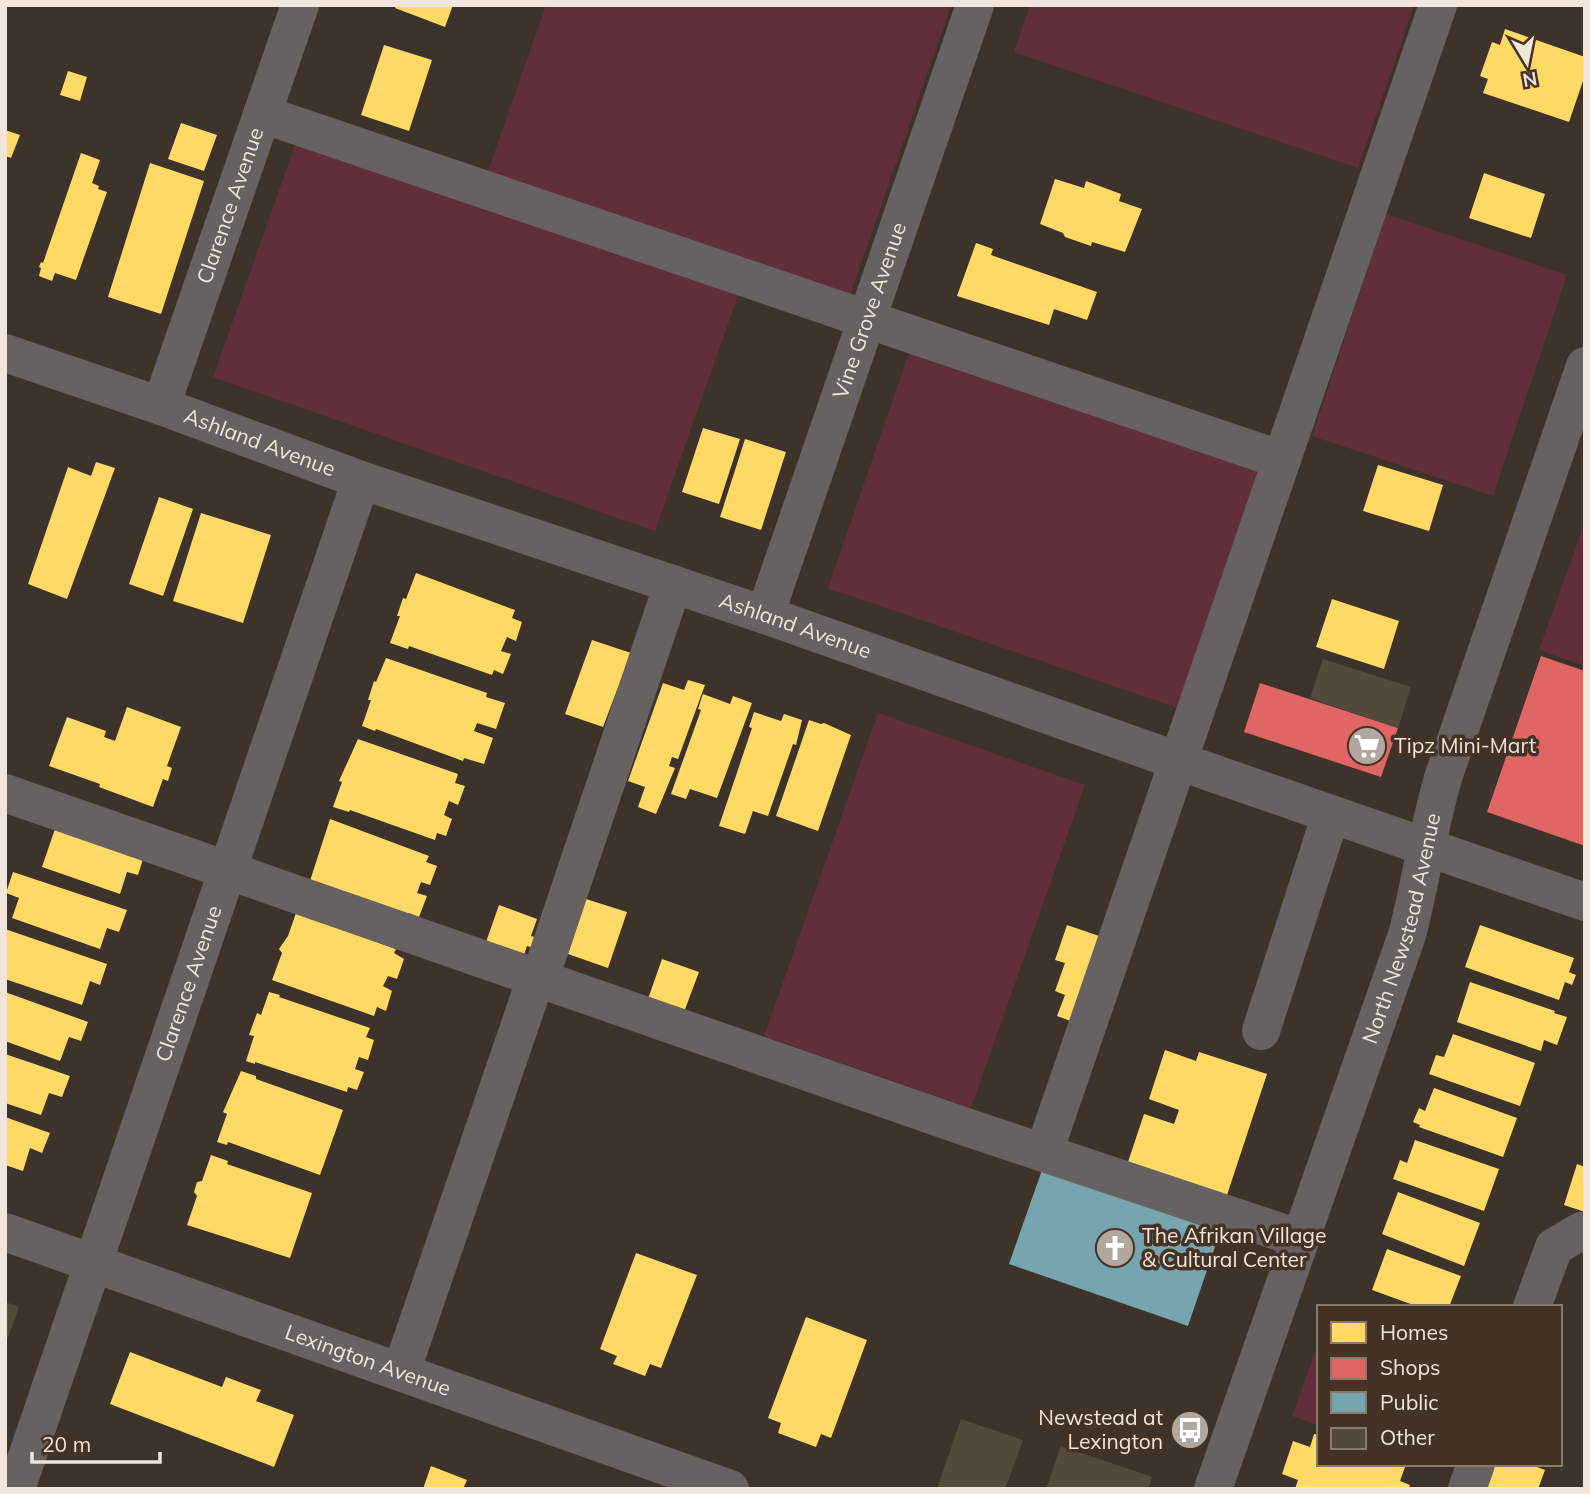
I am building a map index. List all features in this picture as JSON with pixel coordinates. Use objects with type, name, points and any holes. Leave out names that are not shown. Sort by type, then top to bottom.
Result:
[{"type":"street","name":"Clarence Avenue","points":[[160,406],[300,5]]},
{"type":"street","name":"Vine Grove Avenue","points":[[765,614],[975,5]]},
{"type":"street","points":[[1044,1152],[1438,5]]},
{"type":"street","points":[[262,114],[1282,460]]},
{"type":"street","name":"Ashland Avenue","points":[[5,353],[160,406],[360,480],[765,614],[1585,902]]},
{"type":"street","name":"North Newstead Avenue","points":[[1213,1489],[1407,935],[1434,808],[1444,775],[1585,366]]},
{"type":"street","name":"Clarence Avenue","points":[[16,1489],[360,480]]},
{"type":"street","points":[[401,1372],[536,978],[542,972],[673,584]]},
{"type":"street","points":[[5,793],[536,978],[1301,1239]]},
{"type":"street","points":[[1261,1031],[1331,814]]},
{"type":"street","points":[[1533,1305],[1554,1247],[1581,1231],[1585,1233]]},
{"type":"street","name":"Lexington Avenue","points":[[5,1233],[730,1489]]},
{"type":"street","points":[[1467,1489],[1475,1466]]},
{"type":"shaded area","points":[[546,5],[951,5],[849,298],[487,174]]},
{"type":"shaded area","points":[[1030,5],[1414,5],[1358,168],[1014,52]]},
{"type":"shaded area","points":[[299,134],[741,287],[655,531],[213,377]]},
{"type":"shaded area","points":[[1386,214],[1567,275],[1493,496],[1312,436]]},
{"type":"shaded area","points":[[909,353],[1260,471],[1178,708],[828,588]]},
{"type":"shaded area","points":[[1585,522],[1585,666],[1539,650]]},
{"type":"shaded area","points":[[878,713],[1085,785],[971,1108],[764,1036]]},
{"type":"shaded area","points":[[1317,1347],[1317,1425],[1292,1416]]},
{"type":"building: Homes","points":[[396,5],[453,5],[445,27],[395,8]]},
{"type":"building: Homes","points":[[1505,29],[1585,57],[1585,75],[1569,122],[1483,93],[1488,79],[1480,76],[1492,42],[1500,45]]},
{"type":"building: Homes","points":[[384,45],[432,60],[409,131],[361,115]]},
{"type":"building: Homes","points":[[68,71],[87,77],[80,101],[60,95]]},
{"type":"building: Homes","points":[[181,123],[217,135],[204,171],[168,159]]},
{"type":"building: Homes","points":[[5,130],[20,135],[11,158],[5,156]]},
{"type":"building: Homes","points":[[81,153],[100,160],[92,183],[107,192],[76,280],[55,273],[52,281],[39,276],[39,267],[41,262],[43,263]]},
{"type":"building: Homes","points":[[150,163],[204,181],[161,314],[108,297]]},
{"type":"building: Homes","points":[[1484,173],[1545,194],[1531,238],[1469,218]]},
{"type":"building: Homes","points":[[1055,179],[1084,188],[1086,181],[1121,194],[1119,201],[1142,209],[1125,252],[1092,242],[1091,246],[1040,224]]},
{"type":"building: Homes","points":[[976,243],[993,249],[991,255],[1097,292],[1087,320],[1054,309],[1049,325],[957,296]]},
{"type":"building: Homes","points":[[703,428],[740,439],[719,504],[682,492]]},
{"type":"building: Homes","points":[[745,439],[786,452],[761,530],[720,517]]},
{"type":"building: Homes","points":[[96,462],[115,468],[67,599],[28,584],[68,467],[91,476]]},
{"type":"building: Homes","points":[[1378,465],[1443,485],[1429,531],[1363,511]]},
{"type":"building: Homes","points":[[159,497],[193,509],[163,596],[129,584]]},
{"type":"building: Homes","points":[[201,513],[271,535],[243,623],[173,601]]},
{"type":"building: Homes","points":[[416,573],[515,610],[512,618],[522,622],[516,641],[507,637],[501,651],[511,654],[503,674],[494,670],[492,675],[409,646],[408,649],[390,643],[400,616],[397,616],[403,598],[406,599]]},
{"type":"building: Homes","points":[[1332,599],[1399,621],[1384,669],[1316,647]]},
{"type":"building: Homes","points":[[592,640],[631,653],[603,727],[565,714]]},
{"type":"building: Homes","points":[[386,658],[487,693],[486,697],[505,703],[496,729],[477,723],[474,731],[493,738],[484,764],[464,758],[463,761],[362,726],[374,681],[376,682]]},
{"type":"building: Homes","points":[[688,680],[705,685],[678,759],[672,757],[669,766],[675,768],[656,814],[638,807],[645,787],[628,781],[663,683],[684,690]]},
{"type":"building: Homes","points":[[703,694],[730,704],[733,696],[752,703],[717,798],[690,789],[686,799],[671,794],[701,710],[698,709]]},
{"type":"building: Homes","points":[[127,707],[181,727],[167,766],[172,768],[168,781],[163,779],[153,807],[49,766],[67,717],[106,731],[104,737],[115,741]]},
{"type":"building: Homes","points":[[754,712],[781,721],[784,714],[802,720],[796,745],[793,744],[768,816],[753,811],[745,834],[719,826],[752,728],[749,727]]},
{"type":"building: Homes","points":[[809,720],[824,723],[851,735],[818,831],[776,816]]},
{"type":"building: Homes","points":[[358,739],[458,774],[455,783],[465,786],[458,805],[449,801],[444,815],[452,819],[446,836],[437,833],[435,840],[350,810],[349,812],[333,807],[342,782],[339,781]]},
{"type":"building: Homes","points":[[330,819],[429,856],[426,862],[437,866],[430,885],[421,882],[417,893],[427,896],[419,917],[409,913],[406,921],[308,887]]},
{"type":"building: Homes","points":[[56,826],[144,856],[138,875],[127,872],[120,894],[42,867]]},
{"type":"building: Homes","points":[[13,872],[127,910],[119,932],[107,928],[100,949],[12,918],[19,898],[6,893]]},
{"type":"building: Homes","points":[[586,899],[627,912],[608,968],[568,954]]},
{"type":"building: Homes","points":[[499,905],[537,919],[531,936],[541,939],[537,949],[527,946],[524,955],[486,942]]},
{"type":"building: Homes","points":[[296,913],[396,949],[394,953],[404,959],[397,979],[388,976],[383,986],[392,991],[386,1011],[377,1007],[374,1016],[272,980],[282,953],[279,949],[288,936]]},
{"type":"building: Homes","points":[[1067,925],[1105,938],[1076,1023],[1057,1016],[1065,995],[1055,991],[1065,963],[1055,960]]},
{"type":"building: Homes","points":[[1480,925],[1574,958],[1569,972],[1576,975],[1572,985],[1565,982],[1559,1000],[1465,967]]},
{"type":"building: Homes","points":[[5,929],[107,964],[100,985],[90,981],[82,1005],[5,979]]},
{"type":"building: Homes","points":[[662,959],[699,972],[684,1012],[648,999]]},
{"type":"building: Homes","points":[[1470,982],[1567,1017],[1557,1045],[1544,1040],[1541,1051],[1457,1022]]},
{"type":"building: Homes","points":[[5,992],[88,1022],[81,1041],[69,1037],[60,1061],[5,1041]]},
{"type":"building: Homes","points":[[269,992],[370,1028],[366,1037],[374,1040],[368,1060],[359,1057],[355,1069],[364,1072],[357,1090],[348,1087],[347,1092],[246,1061],[254,1036],[249,1035],[257,1013],[261,1015]]},
{"type":"building: Homes","points":[[1453,1034],[1535,1063],[1520,1106],[1429,1074],[1436,1055],[1444,1057]]},
{"type":"building: Homes","points":[[1165,1050],[1196,1061],[1199,1052],[1267,1074],[1226,1198],[1127,1165],[1144,1114],[1174,1124],[1179,1110],[1149,1099]]},
{"type":"building: Homes","points":[[5,1054],[70,1076],[62,1097],[49,1093],[41,1115],[5,1103]]},
{"type":"building: Homes","points":[[241,1071],[256,1076],[256,1079],[343,1110],[320,1175],[228,1142],[227,1145],[217,1142],[227,1114],[223,1112]]},
{"type":"building: Homes","points":[[1434,1088],[1517,1118],[1503,1157],[1419,1127],[1420,1125],[1413,1122],[1419,1108],[1425,1111]]},
{"type":"building: Homes","points":[[5,1117],[50,1133],[42,1153],[30,1148],[23,1171],[5,1165]]},
{"type":"building: Homes","points":[[1415,1140],[1499,1169],[1484,1211],[1393,1179],[1400,1160],[1407,1163]]},
{"type":"building: Homes","points":[[211,1155],[228,1161],[227,1164],[312,1193],[290,1258],[187,1225],[197,1196],[194,1192],[197,1182],[202,1181]]},
{"type":"building: Homes","points":[[1577,1164],[1585,1167],[1585,1212],[1564,1205]]},
{"type":"building: Homes","points":[[1398,1192],[1480,1223],[1464,1266],[1382,1234]]},
{"type":"building: Homes","points":[[1387,1249],[1461,1276],[1450,1305],[1413,1305],[1372,1290]]},
{"type":"building: Homes","points":[[636,1253],[697,1275],[661,1368],[650,1364],[645,1376],[613,1364],[617,1356],[600,1349]]},
{"type":"building: Homes","points":[[806,1317],[867,1340],[831,1438],[821,1434],[816,1447],[778,1433],[781,1423],[768,1418]]},
{"type":"building: Homes","points":[[130,1352],[222,1387],[226,1377],[261,1390],[256,1401],[294,1415],[274,1467],[110,1404]]},
{"type":"building: Homes","points":[[1314,1434],[1317,1435],[1317,1466],[1403,1466],[1405,1467],[1400,1481],[1410,1485],[1409,1489],[1295,1489],[1298,1480],[1282,1474],[1293,1441],[1310,1447]]},
{"type":"building: Homes","points":[[431,1466],[467,1480],[463,1489],[423,1489]]},
{"type":"building: Homes","points":[[1494,1466],[1534,1466],[1545,1470],[1538,1489],[1487,1489]]},
{"type":"building: Shops","points":[[1541,656],[1585,671],[1585,846],[1487,812]]},
{"type":"building: Shops","points":[[1260,683],[1398,728],[1381,777],[1244,732]]},
{"type":"building: Public","name":"The Afrikan Village & Cultural Center","points":[[1042,1170],[1220,1232],[1188,1326],[1009,1264]]},
{"type":"building: Other","points":[[1323,659],[1411,687],[1398,728],[1310,698]]},
{"type":"building: Other","points":[[5,1302],[19,1307],[6,1343],[5,1343]]},
{"type":"building: Other","points":[[961,1419],[1023,1440],[1005,1489],[937,1489]]},
{"type":"building: Other","points":[[1061,1446],[1152,1477],[1148,1489],[1046,1489]]},
{"type":"place","name":"Tipz Mini-Mart","points":[[1367,746]]},
{"type":"place","name":"The Afrikan Village & Cultural Center","points":[[1115,1248]]},
{"type":"place","name":"Newstead at Lexington","points":[[1190,1430]]}]
